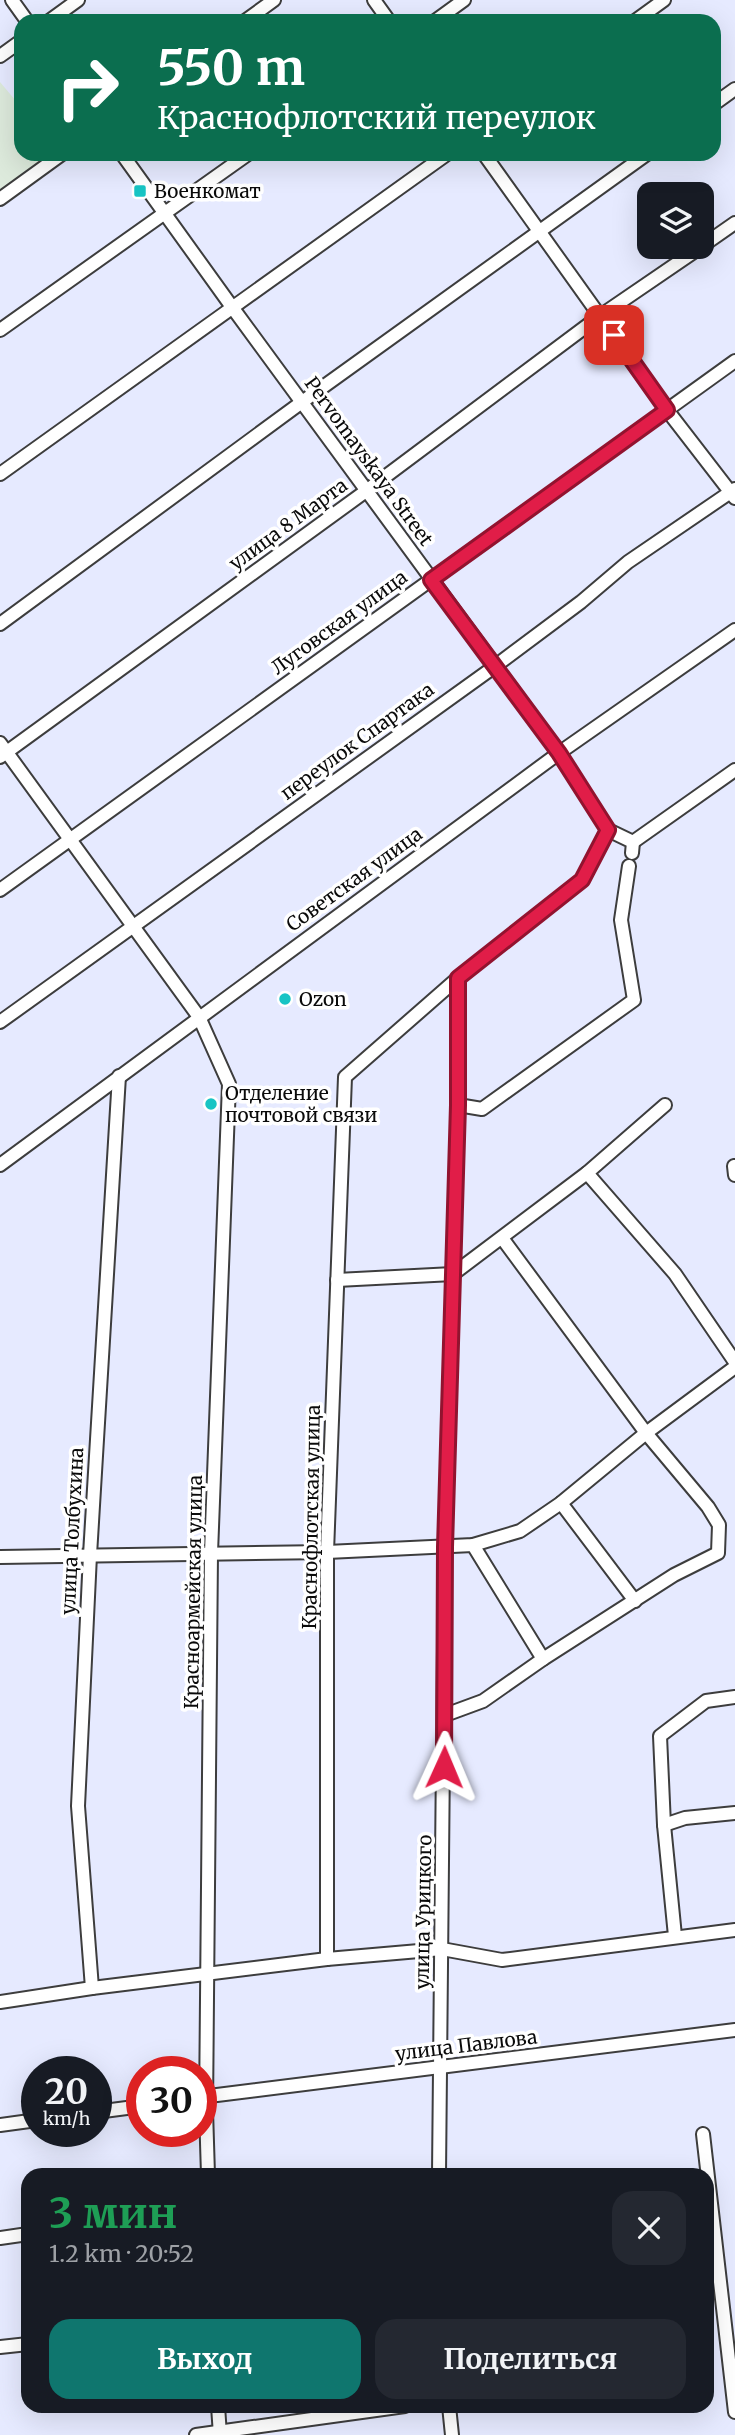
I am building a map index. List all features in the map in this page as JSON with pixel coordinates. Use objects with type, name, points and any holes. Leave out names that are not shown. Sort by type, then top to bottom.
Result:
[{"type":"street","points":[[59,14],[78,0]]},
{"type":"street","points":[[255,14],[274,0]]},
{"type":"street","points":[[445,14],[464,0]]},
{"type":"street","points":[[645,14],[664,0]]},
{"type":"street","points":[[0,199],[52,161]]},
{"type":"street","name":"Pervomayskaya Street","points":[[127,161],[559,753],[608,830]]},
{"type":"street","points":[[0,330],[238,161]]},
{"type":"street","points":[[0,474],[437,161]]},
{"type":"street","points":[[489,161],[667,410],[734,493]]},
{"type":"street","points":[[0,624],[302,402],[638,161]]},
{"type":"street","name":"улица 8 Марта","points":[[714,237],[735,223]]},
{"type":"street","name":"улица 8 Марта","points":[[2,751],[366,491],[600,316],[682,259]]},
{"type":"street","name":"Луговская улица","points":[[0,890],[735,361]]},
{"type":"street","name":"переулок Спартака","points":[[0,1023],[494,667],[581,602],[628,562],[734,493]]},
{"type":"street","name":"Советская улица","points":[[0,1165],[559,753],[735,630]]},
{"type":"street","name":"Красноармейская улица","points":[[2,751],[70,839],[199,1017],[229,1084],[211,1553],[209,1974],[206,2056]]},
{"type":"street","points":[[458,1105],[482,1109],[634,1000],[621,920],[631,853],[735,770]]},
{"type":"street","points":[[458,978],[582,880],[608,830],[631,853]]},
{"type":"street","name":"Краснофлотская улица","points":[[327,1959],[327,1552],[345,1077],[458,978]]},
{"type":"street","name":"улица Урицкого","points":[[439,2168],[445,1547],[458,1105],[458,978]]},
{"type":"street","name":"улица Толбухина","points":[[92,1989],[78,1806],[119,1076]]},
{"type":"street","points":[[337,1280],[453,1274],[587,1173],[665,1105]]},
{"type":"street","points":[[0,1557],[327,1552],[445,1547],[473,1545],[520,1531],[561,1503],[735,1364],[675,1274],[587,1173]]},
{"type":"street","points":[[445,1715],[483,1701],[674,1575],[718,1553],[719,1525],[708,1507],[646,1433],[502,1238]]},
{"type":"street","points":[[561,1503],[635,1601]]},
{"type":"street","points":[[473,1545],[543,1659]]},
{"type":"street","points":[[675,1936],[664,1825],[660,1736],[706,1701],[735,1697]]},
{"type":"street","points":[[664,1825],[685,1818],[735,1813]]},
{"type":"street","points":[[0,2002],[327,1959],[442,1949],[502,1960],[735,1930]]},
{"type":"street","name":"улица Павлова","points":[[217,2095],[735,2030]]},
{"type":"street","points":[[0,2125],[21,2122]]},
{"type":"street","points":[[703,2134],[707,2168]]},
{"type":"street","name":"Красноармейская улица","points":[[207,2147],[208,2168]]},
{"type":"street","points":[[714,2230],[735,2412]]},
{"type":"street","points":[[0,2238],[21,2235]]},
{"type":"street","points":[[0,2347],[21,2345]]},
{"type":"street","points":[[218,2413],[220,2434]]},
{"type":"street","points":[[196,2435],[220,2434],[359,2413]]},
{"type":"street","points":[[450,2413],[452,2435]]},
{"type":"shaded area","points":[[0,82],[14,99],[14,161],[49,161],[0,197]]},
{"type":"place","name":"Военкомат","points":[[140,191]]},
{"type":"place","name":"Ozon","points":[[285,999]]},
{"type":"place","name":"Отделение почтовой связи","points":[[211,1104]]},
{"type":"route","points":[[444,1767],[445,1547],[458,1105],[458,978],[582,880],[608,830],[559,753],[431,580],[667,410],[614,335]]}]
